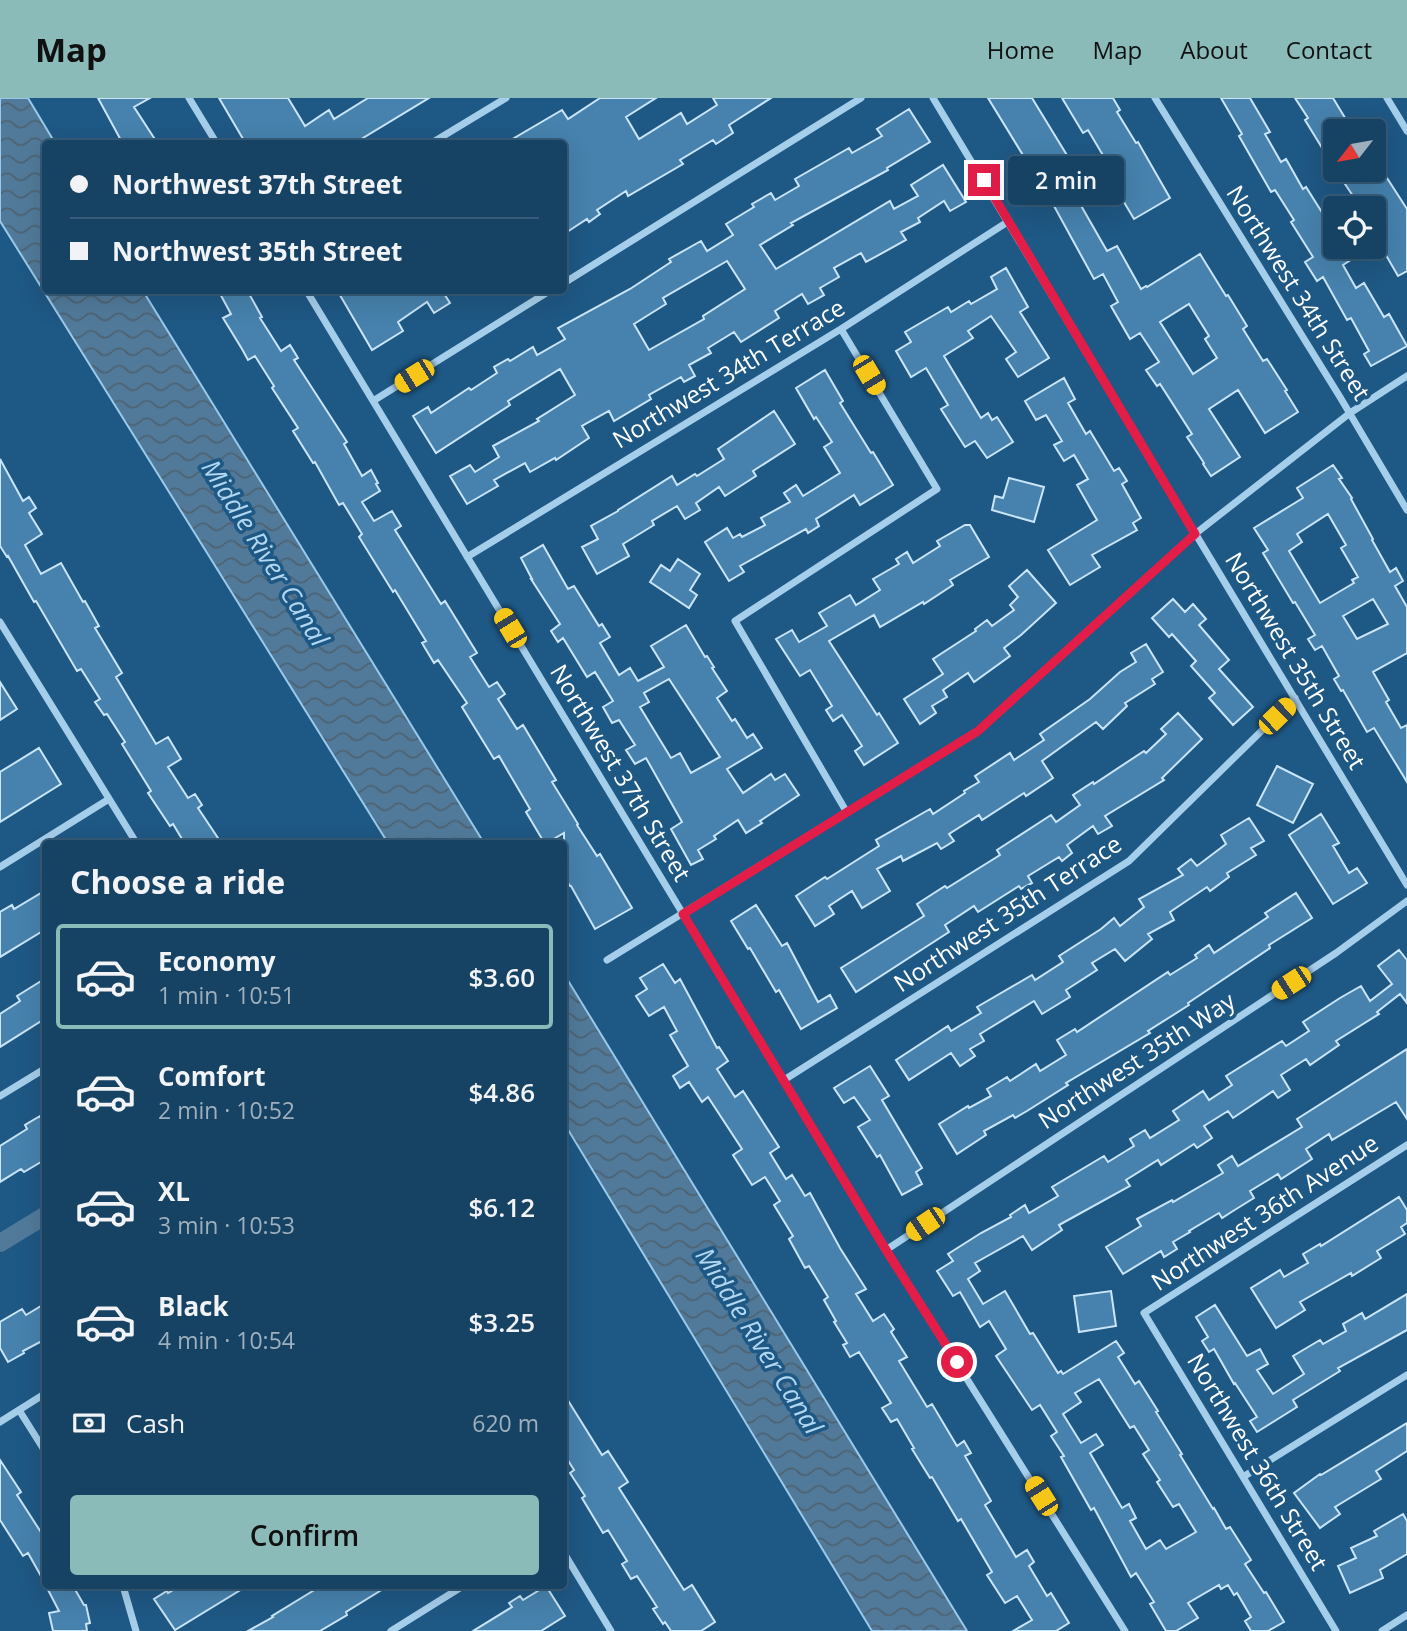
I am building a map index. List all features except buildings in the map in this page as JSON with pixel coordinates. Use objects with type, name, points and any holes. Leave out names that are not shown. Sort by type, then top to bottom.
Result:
[{"type":"street","points":[[189,98],[214,140]]},
{"type":"street","points":[[437,140],[506,98]]},
{"type":"street","points":[[567,281],[861,98]]},
{"type":"street","name":"Northwest 35th Street","points":[[933,98],[1407,885]]},
{"type":"street","name":"Northwest 34th Street","points":[[1154,98],[1350,413],[1407,510]]},
{"type":"street","points":[[1387,98],[1407,131]]},
{"type":"street","name":"Northwest 34th Terrace","points":[[467,557],[841,329],[1009,222]]},
{"type":"street","name":"Northwest 37th Street","points":[[308,294],[886,1250],[1125,1631]]},
{"type":"street","points":[[373,401],[545,294]]},
{"type":"street","points":[[841,329],[937,489],[735,621],[846,811]]},
{"type":"street","points":[[607,960],[978,731],[1195,534],[1350,413],[1407,376]]},
{"type":"street","points":[[0,622],[4,636],[135,840]]},
{"type":"street","name":"Northwest 35th Terrace","points":[[784,1080],[1129,861],[1296,698]]},
{"type":"street","points":[[43,840],[109,799]]},
{"type":"street","points":[[0,867],[42,841]]},
{"type":"street","name":"Northwest 35th Way","points":[[886,1250],[1336,953],[1407,901]]},
{"type":"street","points":[[0,1096],[42,1070]]},
{"type":"street","name":"Northwest 36th Avenue","points":[[1144,1313],[1407,1145]]},
{"type":"street","name":"Northwest 36th Street","points":[[1144,1313],[1336,1631]]},
{"type":"street","points":[[1243,1477],[1407,1375]]},
{"type":"street","points":[[0,1422],[42,1396]]},
{"type":"street","points":[[19,1410],[42,1447]]},
{"type":"street","points":[[567,1558],[611,1631]]},
{"type":"street","points":[[124,1589],[136,1631]]},
{"type":"street","points":[[391,1631],[458,1589]]},
{"type":"street","points":[[1382,1631],[1407,1615]]},
{"type":"water","points":[[0,98],[28,98],[53,140],[42,140],[42,288],[0,221]]},
{"type":"water","name":"Middle River Canal","points":[[46,294],[145,294],[482,840],[386,840]]},
{"type":"water","name":"Middle River Canal","points":[[567,979],[967,1631],[872,1631],[567,1128]]},
{"type":"waterway","points":[[0,1243],[42,1217]]},
{"type":"route","points":[[957,1362],[886,1250],[683,914],[978,731],[1195,534],[984,180]]}]
